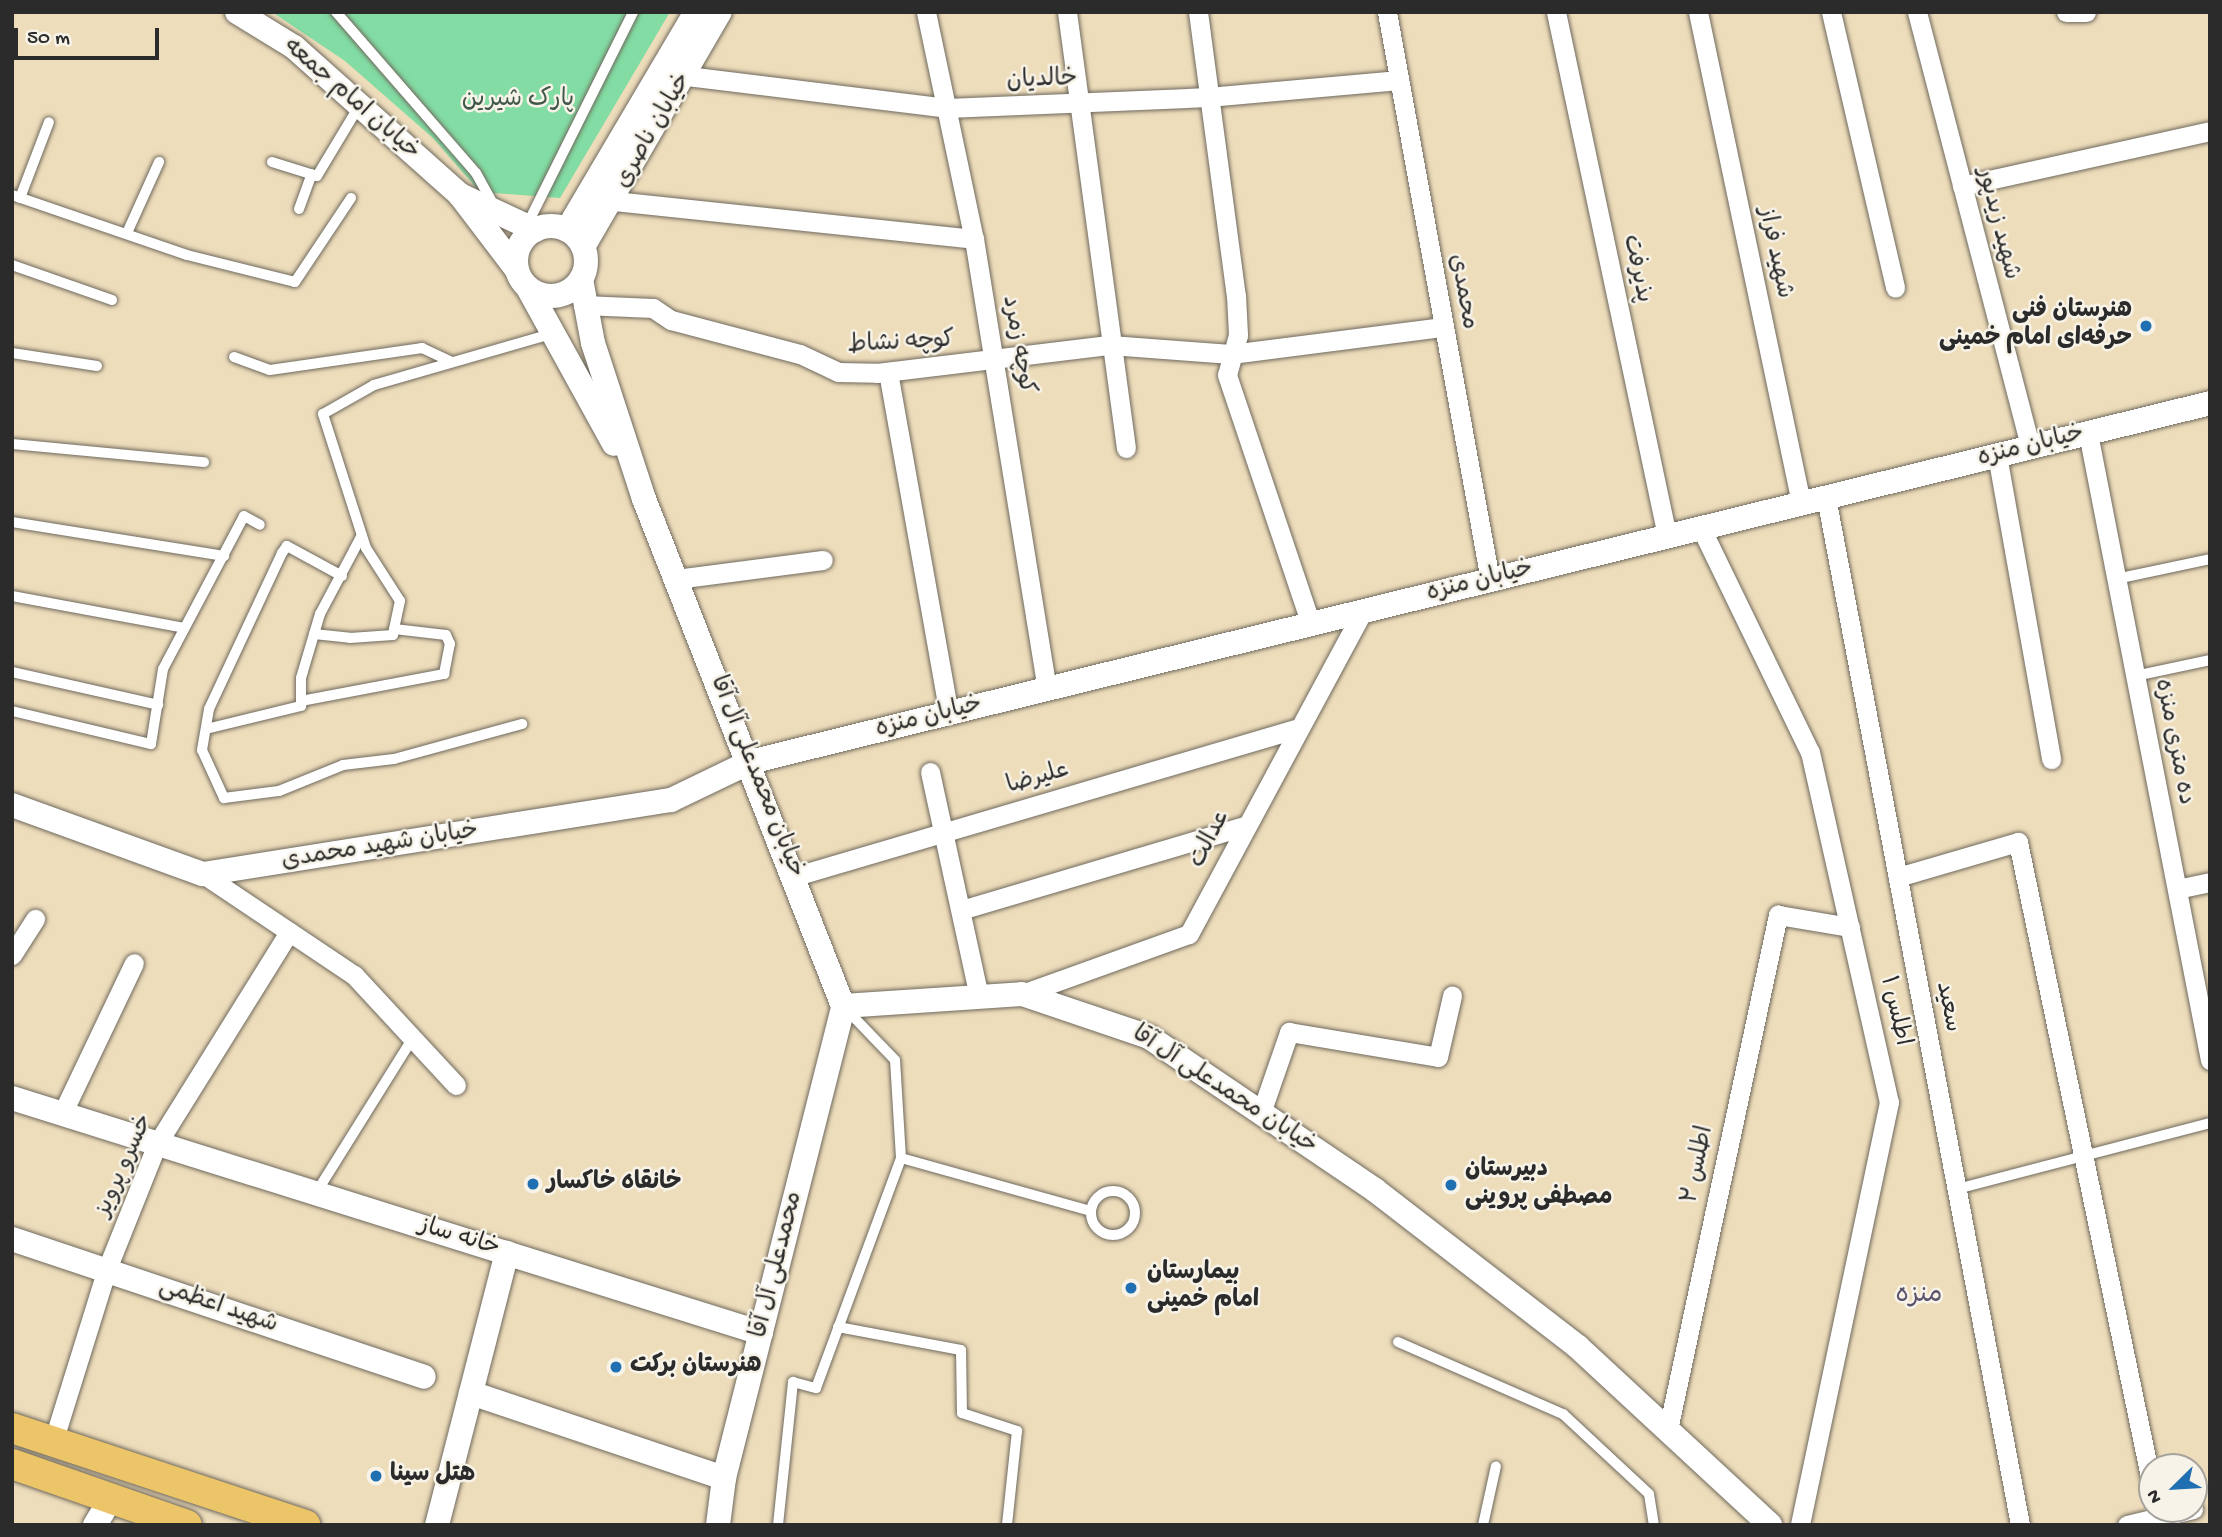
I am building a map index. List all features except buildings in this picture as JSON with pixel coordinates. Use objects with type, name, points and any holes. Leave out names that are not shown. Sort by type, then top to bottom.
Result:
[{"type":"main road","points":[[12,1428],[305,1525]]},
{"type":"main road","points":[[12,1464],[103,1512],[187,1525]]},
{"type":"street","name":"خیابان امام جمعه","points":[[237,12],[294,47],[460,195],[523,279]]},
{"type":"street","name":"خیابان ناصری","points":[[575,239],[696,12]]},
{"type":"street","name":"خیابان ناصری","points":[[575,239],[614,201],[687,76],[720,12]]},
{"type":"street","name":"کوچه زمرد","points":[[926,12],[974,239],[1047,689]]},
{"type":"street","points":[[1068,12],[1125,448]]},
{"type":"street","points":[[1198,12],[1236,295],[1238,335],[1227,375],[1311,624]]},
{"type":"street","name":"محمدی","points":[[1387,12],[1490,580]]},
{"type":"street","name":"پذیرفت","points":[[1556,12],[1667,536]]},
{"type":"street","name":"شهید فراز","points":[[1698,12],[1801,503]]},
{"type":"street","points":[[1831,12],[1895,288]]},
{"type":"street","name":"شهید زیدپور","points":[[1917,12],[2030,447]]},
{"type":"street","points":[[2066,12],[2086,12]]},
{"type":"street","name":"خالدیان","points":[[687,76],[947,108],[1208,97],[1399,80]]},
{"type":"street","points":[[1962,186],[2210,131]]},
{"type":"street","name":"خیابان امام جمعه","points":[[460,195],[530,229]]},
{"type":"street","points":[[614,201],[974,239]]},
{"type":"street","points":[[530,229],[575,239],[581,279],[551,296],[523,279],[519,247],[530,229]]},
{"type":"street","name":"خیابان محمدعلی آل آقا","points":[[523,279],[645,499]]},
{"type":"street","name":"خیابان محمدعلی آل آقا","points":[[581,279],[583,305],[645,499],[796,876],[843,1006],[1022,994],[1149,1037],[1375,1190],[1669,1425],[1770,1525]]},
{"type":"street","name":"کوچه نشاط","points":[[583,305],[653,308],[671,320],[800,354],[838,372],[888,372],[995,363],[1110,345],[1231,354],[1443,327]]},
{"type":"street","points":[[888,372],[949,713]]},
{"type":"street","name":"خیابان منزه","points":[[750,762],[2210,403]]},
{"type":"street","name":"ده متری منزه","points":[[2088,433],[2176,889],[2205,1010],[2210,1060]]},
{"type":"street","points":[[1997,455],[2051,759]]},
{"type":"street","name":"سعید","points":[[1826,497],[2020,1525]]},
{"type":"street","name":"اطلس ۱","points":[[1702,528],[1810,752],[1889,1102],[1800,1525]]},
{"type":"street","points":[[676,579],[823,560]]},
{"type":"street","name":"عدالت","points":[[1022,994],[1189,934],[1294,729],[1363,611]]},
{"type":"street","name":"علیرضا","points":[[796,876],[1294,729]]},
{"type":"street","name":"خیابان شهید محمدی","points":[[12,805],[203,874],[671,800],[750,762]]},
{"type":"street","points":[[930,772],[979,997]]},
{"type":"street","points":[[961,910],[1244,827]]},
{"type":"street","points":[[1898,877],[2018,842],[2145,1453]]},
{"type":"street","points":[[203,874],[354,975],[415,1034],[456,1085]]},
{"type":"street","points":[[2176,889],[2210,883]]},
{"type":"street","name":"اطلس ۲","points":[[1669,1425],[1777,915],[1850,927]]},
{"type":"street","points":[[12,955],[34,919]]},
{"type":"street","name":"خسرو پرویز","points":[[53,1443],[107,1269],[157,1143],[289,932]]},
{"type":"street","points":[[62,1114],[134,962]]},
{"type":"street","points":[[1261,1113],[1289,1032],[1438,1057],[1452,996]]},
{"type":"street","name":"محمدعلی آل آقا","points":[[718,1525],[723,1478],[843,1006]]},
{"type":"street","name":"خانه ساز","points":[[12,1098],[761,1333]]},
{"type":"street","name":"شهید اعظمی","points":[[12,1239],[424,1377]]},
{"type":"street","points":[[437,1525],[507,1254]]},
{"type":"street","points":[[471,1393],[723,1478]]},
{"type":"lane","points":[[337,12],[476,173],[499,214]]},
{"type":"lane","points":[[530,229],[634,12]]},
{"type":"lane","points":[[272,162],[317,176],[360,106]]},
{"type":"lane","points":[[49,122],[16,196],[127,233],[295,282],[351,198]]},
{"type":"lane","points":[[127,233],[159,162]]},
{"type":"lane","points":[[299,209],[312,174]]},
{"type":"lane","points":[[12,265],[112,300]]},
{"type":"lane","points":[[314,634],[350,638],[393,635],[400,601],[362,535],[323,414],[374,385],[553,333]]},
{"type":"lane","points":[[234,357],[270,370],[422,348],[452,362]]},
{"type":"lane","points":[[12,353],[97,366]]},
{"type":"lane","points":[[12,443],[204,462]]},
{"type":"lane","points":[[12,711],[151,744],[163,669],[244,516],[260,525]]},
{"type":"lane","points":[[12,522],[224,556]]},
{"type":"lane","points":[[301,701],[314,634],[362,535]]},
{"type":"lane","points":[[342,576],[287,546],[216,688],[202,750],[216,790],[224,798],[279,791],[343,765],[394,759],[522,724]]},
{"type":"lane","points":[[2116,579],[2210,559]]},
{"type":"lane","points":[[12,596],[184,628]]},
{"type":"lane","points":[[206,729],[263,719],[301,701],[444,674],[446,635],[394,629]]},
{"type":"lane","points":[[2135,676],[2210,660]]},
{"type":"lane","points":[[12,672],[158,705]]},
{"type":"lane","points":[[778,1525],[793,1382],[816,1388],[901,1158],[895,1060],[843,1006]]},
{"type":"lane","points":[[316,1194],[415,1034]]},
{"type":"lane","points":[[1956,1189],[2210,1123]]},
{"type":"lane","points":[[901,1158],[1091,1211]]},
{"type":"lane","points":[[1111,1191],[1126,1195],[1135,1215],[1123,1233],[1108,1235],[1095,1226],[1091,1211],[1097,1198],[1111,1191]]},
{"type":"lane","points":[[838,1327],[961,1350],[962,1413],[1017,1431],[1007,1525]]},
{"type":"lane","points":[[1398,1342],[1563,1414],[1648,1494],[1654,1525]]},
{"type":"lane","points":[[1483,1525],[1496,1466]]},
{"type":"green space","name":"پارک شیرین","points":[[272,12],[670,12],[560,198],[480,192],[433,138],[345,61]]},
{"type":"place","name":"هنرستان فنی حرفه‌ای امام خمینی","points":[[2146,326]]},
{"type":"place","name":"خانقاه خاکسار","points":[[533,1184]]},
{"type":"place","name":"دبیرستان مصطفی پروینی","points":[[1451,1185]]},
{"type":"place","name":"بیمارستان امام خمینی","points":[[1131,1288]]},
{"type":"place","name":"هنرستان برکت","points":[[616,1367]]},
{"type":"place","name":"هتل سینا","points":[[376,1476]]},
{"type":"district","name":"منزه","points":[[1919,1297]]}]
